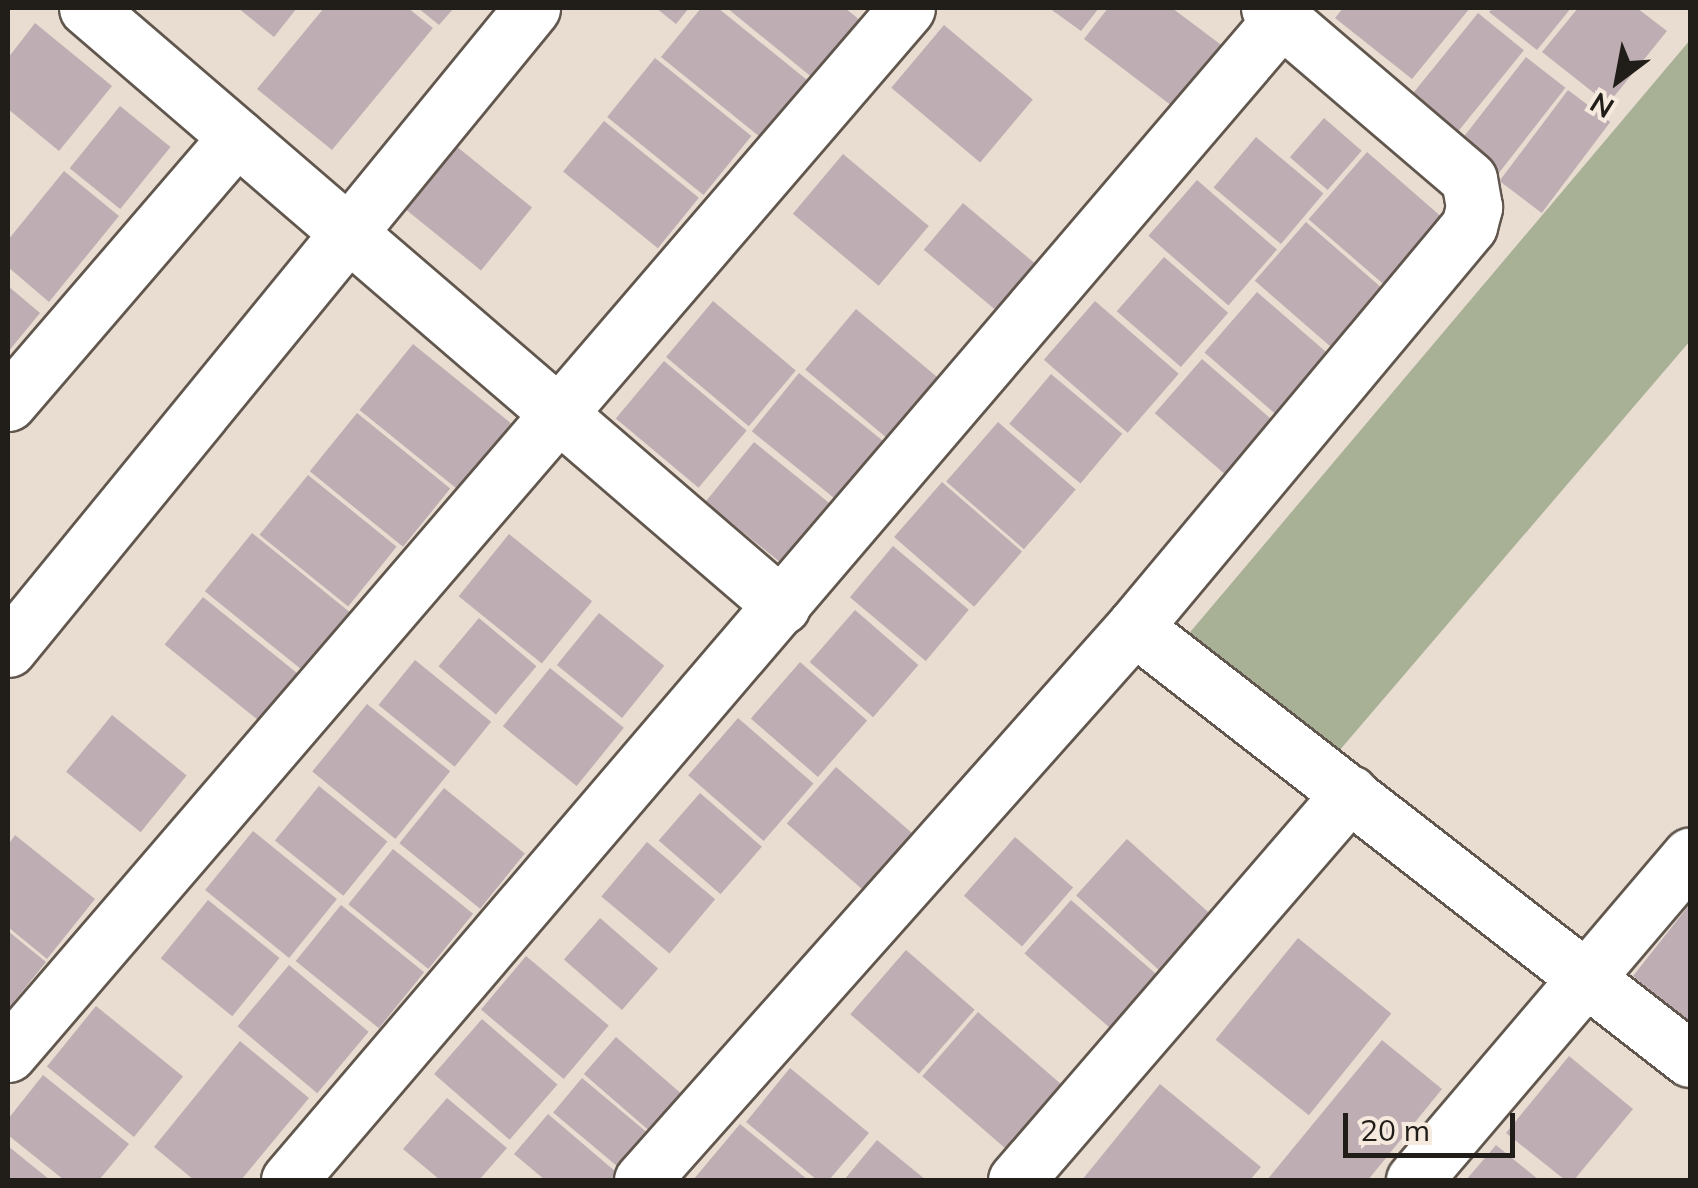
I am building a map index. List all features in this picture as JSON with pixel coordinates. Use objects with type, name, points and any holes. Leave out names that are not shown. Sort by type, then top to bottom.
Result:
[{"type":"street","points":[[87,8],[782,606]]},
{"type":"street","points":[[8,649],[532,8]]},
{"type":"street","points":[[8,1054],[906,8]]},
{"type":"street","points":[[289,1180],[782,606],[1276,12],[1469,179],[1474,206],[1469,226],[1134,627],[642,1180]]},
{"type":"street","points":[[8,402],[238,137]]},
{"type":"street","points":[[1134,627],[1690,1059]]},
{"type":"street","points":[[1016,1180],[1350,793]]},
{"type":"street","points":[[1414,1180],[1690,856]]},
{"type":"green space","points":[[1690,40],[1690,341],[1339,751],[1186,637]]},
{"type":"building","points":[[238,8],[297,8],[274,37]]},
{"type":"building","points":[[324,8],[408,8],[433,28],[332,150],[257,89]]},
{"type":"building","points":[[418,8],[454,8],[439,25]]},
{"type":"building","points":[[656,8],[689,8],[676,24]]},
{"type":"building","points":[[701,8],[718,8],[807,80],[760,137],[661,57]]},
{"type":"building","points":[[727,8],[845,8],[861,21],[814,79]]},
{"type":"building","points":[[1049,8],[1099,8],[1081,31]]},
{"type":"building","points":[[1108,8],[1172,8],[1224,47],[1176,109],[1084,39]]},
{"type":"building","points":[[1343,8],[1470,8],[1412,79],[1335,18]]},
{"type":"building","points":[[1493,8],[1571,8],[1537,50],[1489,12]]},
{"type":"building","points":[[1578,8],[1637,8],[1667,31],[1608,104],[1542,52]]},
{"type":"building","points":[[1478,13],[1524,50],[1453,137],[1408,100]]},
{"type":"building","points":[[35,23],[112,86],[59,151],[8,109],[8,58]]},
{"type":"building","points":[[944,25],[1033,100],[980,162],[891,88]]},
{"type":"building","points":[[1526,57],[1565,88],[1498,174],[1459,143]]},
{"type":"building","points":[[655,58],[751,136],[704,195],[607,117]]},
{"type":"building","points":[[1568,90],[1610,122],[1542,213],[1499,181]]},
{"type":"building","points":[[120,106],[171,147],[120,209],[70,168]]},
{"type":"building","points":[[1324,118],[1362,151],[1328,190],[1290,157]]},
{"type":"building","points":[[604,121],[699,198],[658,248],[563,172]]},
{"type":"building","points":[[445,137],[532,207],[481,270],[394,200]]},
{"type":"building","points":[[1256,137],[1323,194],[1281,244],[1214,188]]},
{"type":"building","points":[[1367,152],[1448,222],[1389,289],[1309,219]]},
{"type":"building","points":[[843,154],[929,226],[879,286],[793,214]]},
{"type":"building","points":[[64,171],[119,216],[49,302],[8,267],[8,240]]},
{"type":"building","points":[[1197,180],[1277,250],[1228,305],[1148,236]]},
{"type":"building","points":[[963,203],[1035,263],[996,310],[924,250]]},
{"type":"building","points":[[1306,222],[1387,292],[1336,351],[1255,281]]},
{"type":"building","points":[[1164,257],[1228,313],[1181,367],[1117,311]]},
{"type":"building","points":[[8,286],[40,313],[8,352]]},
{"type":"building","points":[[1257,292],[1332,358],[1280,418],[1205,352]]},
{"type":"building","points":[[713,301],[796,370],[749,426],[666,357]]},
{"type":"building","points":[[1095,301],[1179,374],[1128,433],[1044,360]]},
{"type":"building","points":[[856,309],[938,378],[887,438],[805,370]]},
{"type":"building","points":[[413,344],[511,423],[457,489],[360,410]]},
{"type":"building","points":[[1202,359],[1278,425],[1231,480],[1155,413]]},
{"type":"building","points":[[664,361],[747,430],[699,488],[616,418]]},
{"type":"building","points":[[799,373],[884,442],[837,500],[752,431]]},
{"type":"building","points":[[1051,374],[1122,434],[1080,484],[1009,424]]},
{"type":"building","points":[[357,413],[450,489],[403,547],[310,471]]},
{"type":"building","points":[[998,422],[1076,490],[1024,549],[946,482]]},
{"type":"building","points":[[754,442],[830,504],[782,564],[706,502]]},
{"type":"building","points":[[308,475],[397,547],[348,607],[260,535]]},
{"type":"building","points":[[942,482],[1022,552],[974,607],[894,537]]},
{"type":"building","points":[[252,533],[350,612],[303,671],[205,591]]},
{"type":"building","points":[[509,534],[592,601],[542,664],[459,596]]},
{"type":"building","points":[[893,546],[969,610],[926,661],[850,597]]},
{"type":"building","points":[[203,597],[299,675],[261,722],[165,644]]},
{"type":"building","points":[[855,610],[918,665],[873,717],[810,662]]},
{"type":"building","points":[[599,613],[664,666],[622,718],[557,665]]},
{"type":"building","points":[[479,618],[536,666],[496,714],[439,666]]},
{"type":"building","points":[[415,660],[491,722],[455,767],[378,705]]},
{"type":"building","points":[[800,662],[867,720],[818,777],[751,719]]},
{"type":"building","points":[[550,668],[624,728],[577,786],[503,726]]},
{"type":"building","points":[[367,704],[450,771],[395,839],[312,772]]},
{"type":"building","points":[[112,715],[187,775],[141,832],[66,772]]},
{"type":"building","points":[[738,718],[813,784],[764,841],[688,775]]},
{"type":"building","points":[[836,767],[916,837],[867,893],[787,824]]},
{"type":"building","points":[[319,786],[387,841],[343,896],[275,840]]},
{"type":"building","points":[[444,788],[525,853],[480,909],[399,843]]},
{"type":"building","points":[[700,793],[762,847],[721,894],[659,841]]},
{"type":"building","points":[[253,831],[337,899],[289,958],[205,890]]},
{"type":"building","points":[[15,835],[95,899],[47,959],[8,927],[8,845]]},
{"type":"building","points":[[1015,837],[1073,888],[1022,946],[964,896]]},
{"type":"building","points":[[1127,839],[1214,917],[1163,974],[1076,895]]},
{"type":"building","points":[[647,842],[715,899],[670,954],[601,896]]},
{"type":"building","points":[[393,849],[473,914],[428,969],[348,904]]},
{"type":"building","points":[[208,900],[279,958],[232,1016],[161,958]]},
{"type":"building","points":[[1071,900],[1160,977],[1113,1031],[1024,954]]},
{"type":"building","points":[[1690,904],[1690,1022],[1633,976]]},
{"type":"building","points":[[341,905],[424,972],[379,1028],[296,961]]},
{"type":"building","points":[[600,918],[658,969],[622,1010],[564,960]]},
{"type":"building","points":[[8,931],[46,962],[8,1009]]},
{"type":"building","points":[[1298,938],[1391,1014],[1309,1115],[1216,1040]]},
{"type":"building","points":[[906,950],[975,1010],[919,1074],[850,1014]]},
{"type":"building","points":[[526,956],[609,1025],[564,1079],[481,1010]]},
{"type":"building","points":[[289,965],[369,1032],[317,1093],[238,1026]]},
{"type":"building","points":[[96,1006],[183,1076],[134,1137],[47,1067]]},
{"type":"building","points":[[978,1012],[1062,1085],[1006,1149],[922,1076]]},
{"type":"building","points":[[482,1019],[557,1085],[510,1140],[434,1074]]},
{"type":"building","points":[[616,1037],[691,1103],[659,1140],[584,1074]]},
{"type":"building","points":[[1382,1040],[1442,1089],[1368,1180],[1267,1180]]},
{"type":"building","points":[[240,1041],[309,1098],[241,1180],[194,1180],[154,1147]]},
{"type":"building","points":[[1569,1056],[1633,1109],[1574,1180],[1565,1180],[1506,1133]]},
{"type":"building","points":[[790,1068],[869,1133],[829,1180],[817,1180],[746,1122]]},
{"type":"building","points":[[43,1075],[129,1144],[99,1180],[64,1180],[8,1135],[8,1119]]},
{"type":"building","points":[[582,1078],[656,1140],[627,1175],[553,1112]]},
{"type":"building","points":[[1160,1084],[1261,1167],[1250,1180],[1082,1180]]},
{"type":"building","points":[[447,1098],[507,1148],[479,1180],[440,1180],[403,1149]]},
{"type":"building","points":[[548,1114],[623,1178],[545,1180],[514,1154]]},
{"type":"building","points":[[740,1124],[808,1180],[693,1180]]},
{"type":"building","points":[[877,1140],[926,1180],[844,1180]]},
{"type":"building","points":[[1496,1145],[1539,1180],[1466,1180]]},
{"type":"building","points":[[8,1146],[50,1180],[8,1180]]}]
